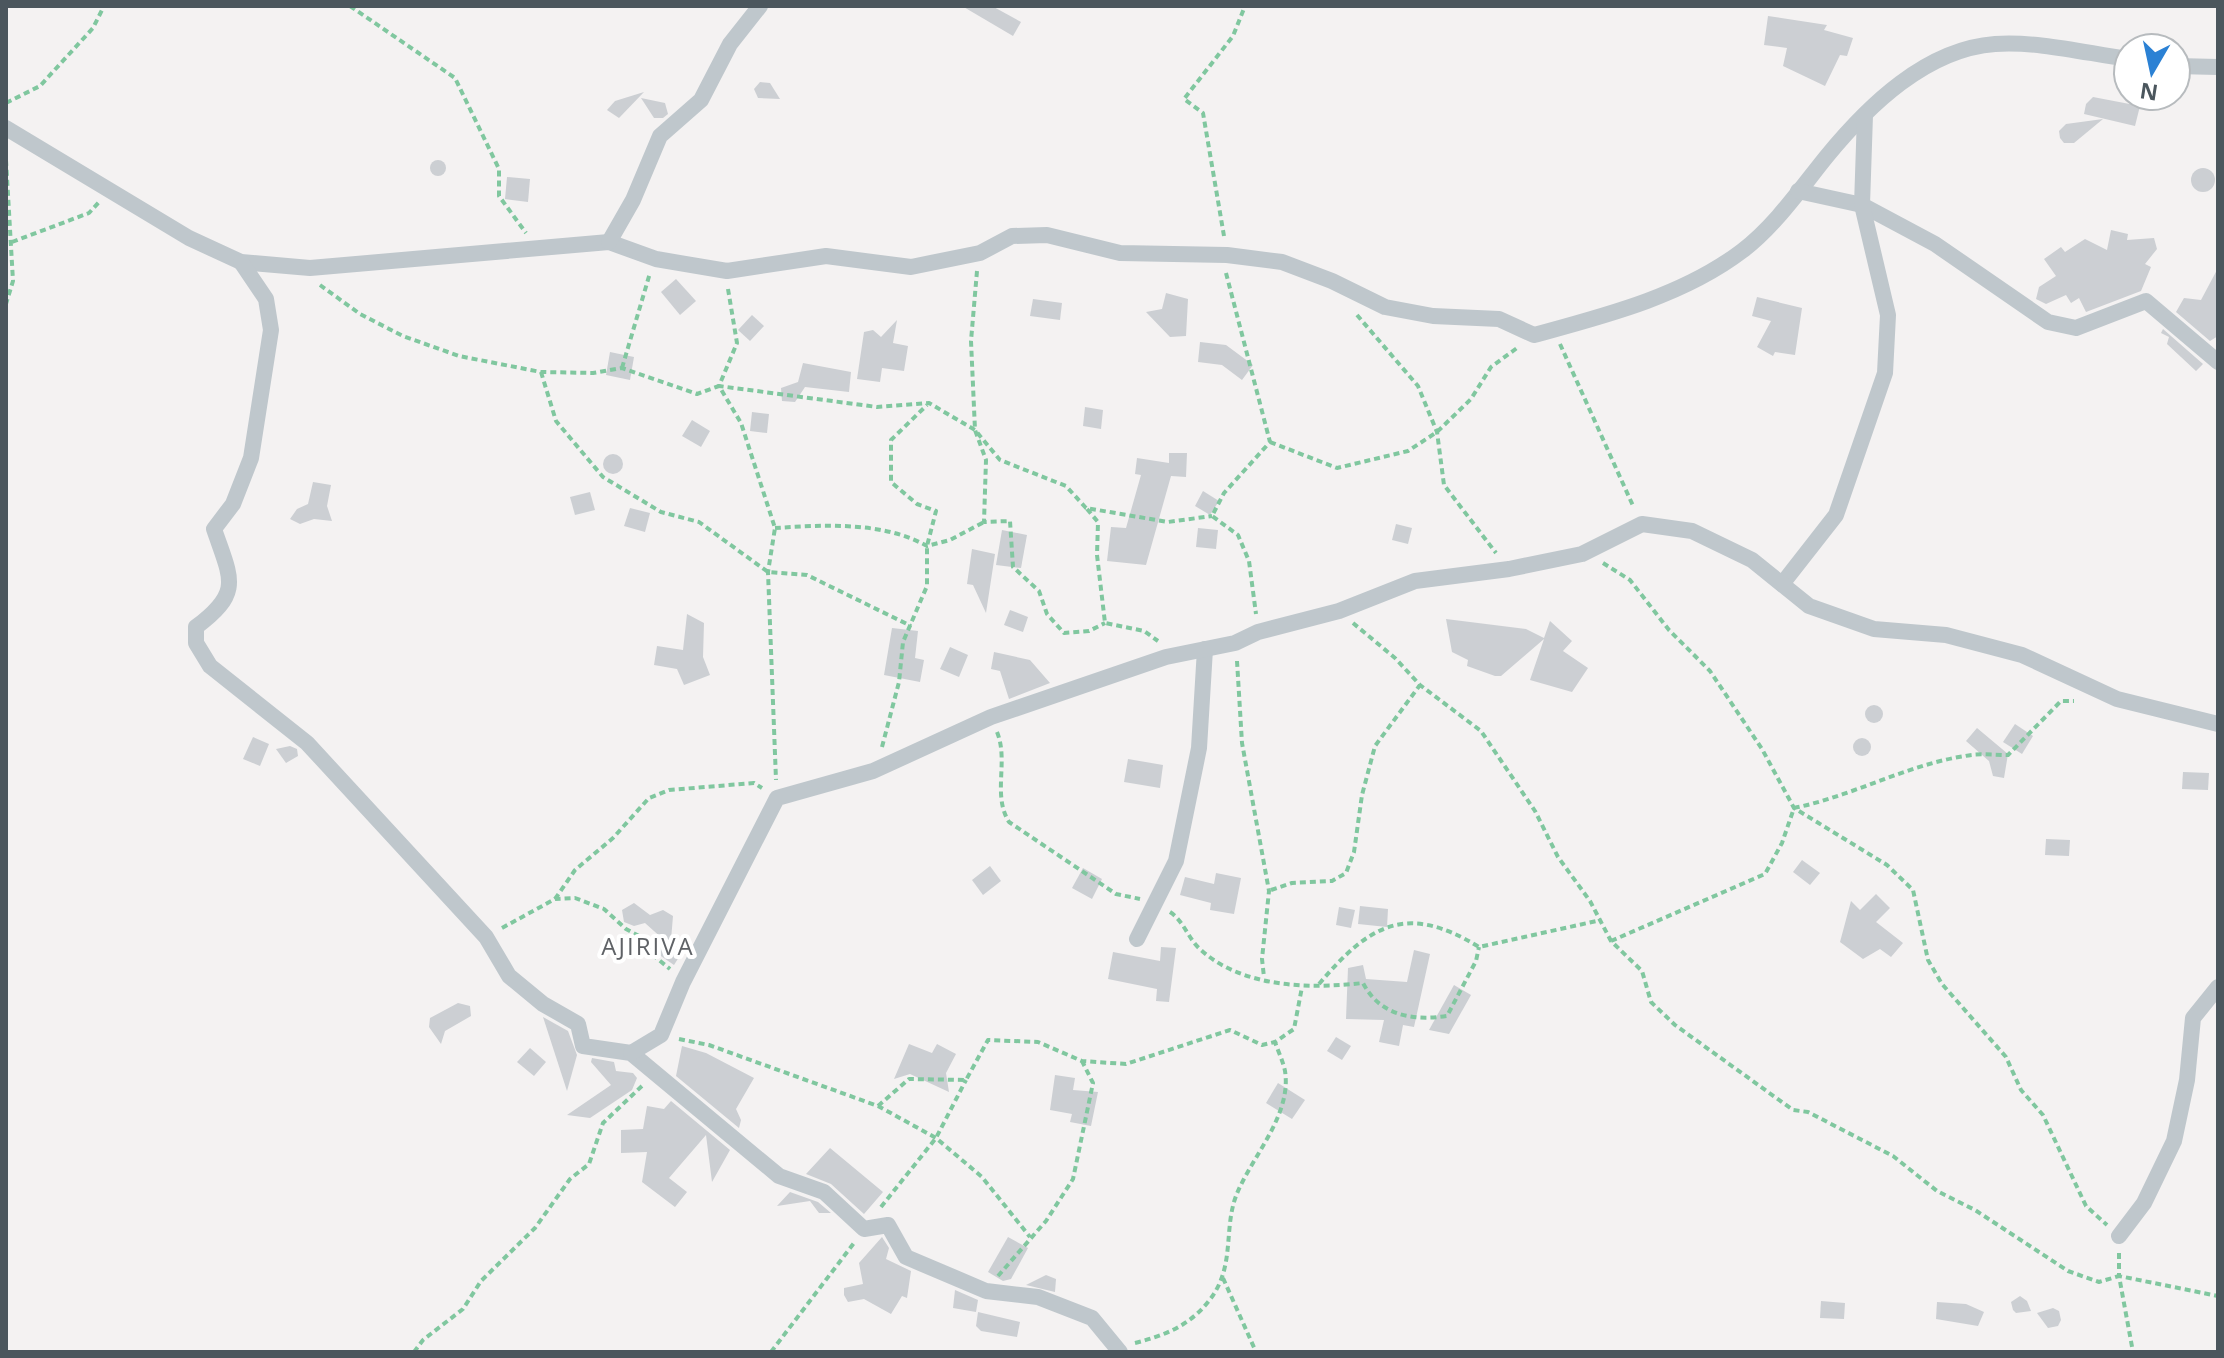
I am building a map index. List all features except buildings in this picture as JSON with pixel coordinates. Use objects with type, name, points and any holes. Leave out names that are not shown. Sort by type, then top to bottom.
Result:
[{"type":"street","points":[[609,242],[633,200],[660,136],[701,100],[730,44],[760,6]]},
{"type":"street","points":[[6,128],[112,188],[189,238],[241,262],[310,268],[609,242],[656,259],[727,271],[826,256],[911,267],[980,253],[1012,236],[1047,235],[1120,253],[1227,255],[1282,262],[1332,281],[1385,307],[1433,316],[1499,319],[1534,335],[1640,302],[1725,262],[1767,227],[1892,87],[1955,53],[1995,44],[2112,57]]},
{"type":"street","points":[[2192,66],[2218,67]]},
{"type":"street","points":[[1782,584],[1836,515],[1885,373],[1888,315],[1862,205],[1865,115]]},
{"type":"street","points":[[1798,191],[1862,205],[1935,244],[2048,322],[2076,328],[2146,301],[2218,362]]},
{"type":"street","points":[[241,262],[266,299],[271,330],[251,458],[233,504],[214,529],[230,580],[228,597],[219,610],[196,627],[196,643],[210,666],[307,743],[486,937],[509,976],[543,1004],[578,1024],[583,1046],[631,1053],[779,1176],[824,1192],[864,1229],[888,1225],[906,1257],[986,1291],[1038,1297],[1092,1318],[1119,1350]]},
{"type":"street","points":[[631,1053],[661,1035],[683,982],[777,798],[873,771],[991,717],[1166,657],[1235,643],[1258,632],[1339,611],[1415,581],[1509,569],[1582,554],[1642,524],[1692,531],[1752,560],[1809,606],[1874,629],[1946,635],[2022,655],[2117,699],[2218,724]]},
{"type":"street","points":[[1137,939],[1176,861],[1199,748],[1205,649]]},
{"type":"street","points":[[2119,1236],[2144,1203],[2174,1141],[2187,1080],[2193,1018],[2218,987]]},
{"type":"path","points":[[6,103],[40,86],[93,28],[104,6]]},
{"type":"path","points":[[350,6],[455,78],[499,169],[499,196],[536,248]]},
{"type":"path","points":[[1245,6],[1233,36],[1184,99],[1203,113],[1227,255],[1226,274],[1270,442]]},
{"type":"path","points":[[6,160],[13,281],[6,304]]},
{"type":"path","points":[[12,242],[89,213],[112,188]]},
{"type":"path","points":[[980,253],[972,295],[975,430],[986,460],[984,522]]},
{"type":"path","points":[[622,368],[656,259]]},
{"type":"path","points":[[310,268],[321,286],[342,304],[403,336],[459,356],[541,372],[593,373],[622,368],[697,394],[719,386],[877,407],[929,403],[975,430],[1000,460],[1066,486],[1098,522],[1097,555],[1105,623]]},
{"type":"path","points":[[719,386],[737,343],[727,271]]},
{"type":"path","points":[[1332,281],[1338,293],[1418,386],[1437,432],[1444,485],[1509,569]]},
{"type":"path","points":[[1270,442],[1337,468],[1408,451],[1437,432],[1471,399],[1491,367],[1534,335],[1561,344],[1642,524]]},
{"type":"path","points":[[541,372],[556,421],[603,477],[661,512],[699,522],[768,572],[807,575],[911,626]]},
{"type":"path","points":[[719,386],[741,423],[775,528],[768,572],[777,798]]},
{"type":"path","points":[[873,771],[899,682],[903,642],[927,586],[927,546],[936,511],[917,504],[891,482],[891,440],[929,403]]},
{"type":"path","points":[[1212,516],[1224,493],[1270,442]]},
{"type":"path","points":[[1086,508],[1168,522],[1212,516],[1238,535],[1249,561],[1258,632]]},
{"type":"path","points":[[775,528],[832,525],[864,528],[911,537],[927,546],[950,540],[984,522],[1010,521],[1013,567],[1039,591],[1056,627],[1064,633],[1089,631],[1105,623],[1144,631],[1162,645],[1166,657]]},
{"type":"path","points":[[1582,554],[1617,569],[1630,580],[1669,630],[1710,671],[1762,749],[1794,808],[1887,865],[1913,890],[1928,960],[1942,984],[2006,1057],[2021,1090],[2043,1115],[2086,1206],[2119,1236],[2119,1276],[2133,1352]]},
{"type":"path","points":[[1339,611],[1395,658],[1420,685],[1481,731],[1490,742],[1535,811],[1573,882],[1601,920],[1611,941],[1642,971],[1651,1002],[1675,1025],[1769,1095],[1793,1110],[1808,1112],[1893,1156],[1937,1191],[1975,1210],[2068,1271],[2099,1282],[2119,1276],[2218,1296]]},
{"type":"path","points":[[1235,643],[1242,743],[1269,891],[1262,959],[1264,978]]},
{"type":"path","points":[[1269,891],[1292,883],[1332,881],[1346,873],[1354,852],[1362,795],[1375,746],[1420,685]]},
{"type":"path","points":[[1794,808],[1828,801],[1918,768],[1966,755],[2008,755],[2061,701],[2117,699]]},
{"type":"path","points":[[991,717],[1003,746],[1001,803],[1009,822],[1116,894],[1157,903],[1179,918],[1188,937],[1226,969],[1302,987],[1363,983],[1369,994],[1400,1017],[1447,1016],[1476,961],[1479,947]]},
{"type":"path","points":[[555,899],[575,870],[613,838],[649,798],[669,790],[754,783],[777,798]]},
{"type":"path","points":[[1611,941],[1765,874],[1782,843],[1794,808]]},
{"type":"path","points":[[486,937],[555,899],[575,898],[604,909],[626,929],[648,941],[654,956],[683,982]]},
{"type":"path","points":[[1318,985],[1364,936],[1384,927],[1411,925],[1453,931],[1479,947],[1601,920]]},
{"type":"path","points":[[878,1106],[909,1079],[966,1080],[988,1040],[1038,1042],[1082,1061],[1126,1064],[1230,1030],[1262,1045],[1275,1042],[1294,1029],[1302,987]]},
{"type":"path","points":[[661,1035],[709,1045],[878,1106],[936,1138],[982,1177],[1030,1237]]},
{"type":"path","points":[[1119,1350],[1164,1335],[1192,1319],[1209,1302],[1223,1278],[1235,1198],[1270,1132],[1282,1099],[1285,1073],[1275,1042]]},
{"type":"path","points":[[414,1352],[423,1340],[463,1309],[481,1281],[535,1228],[570,1179],[589,1164],[603,1123],[643,1086],[631,1053]]},
{"type":"path","points":[[986,1291],[1046,1221],[1073,1179],[1093,1083],[1082,1061]]},
{"type":"path","points":[[1223,1278],[1256,1352]]},
{"type":"district","name":"AJIRIVA","points":[[648,947]]}]
